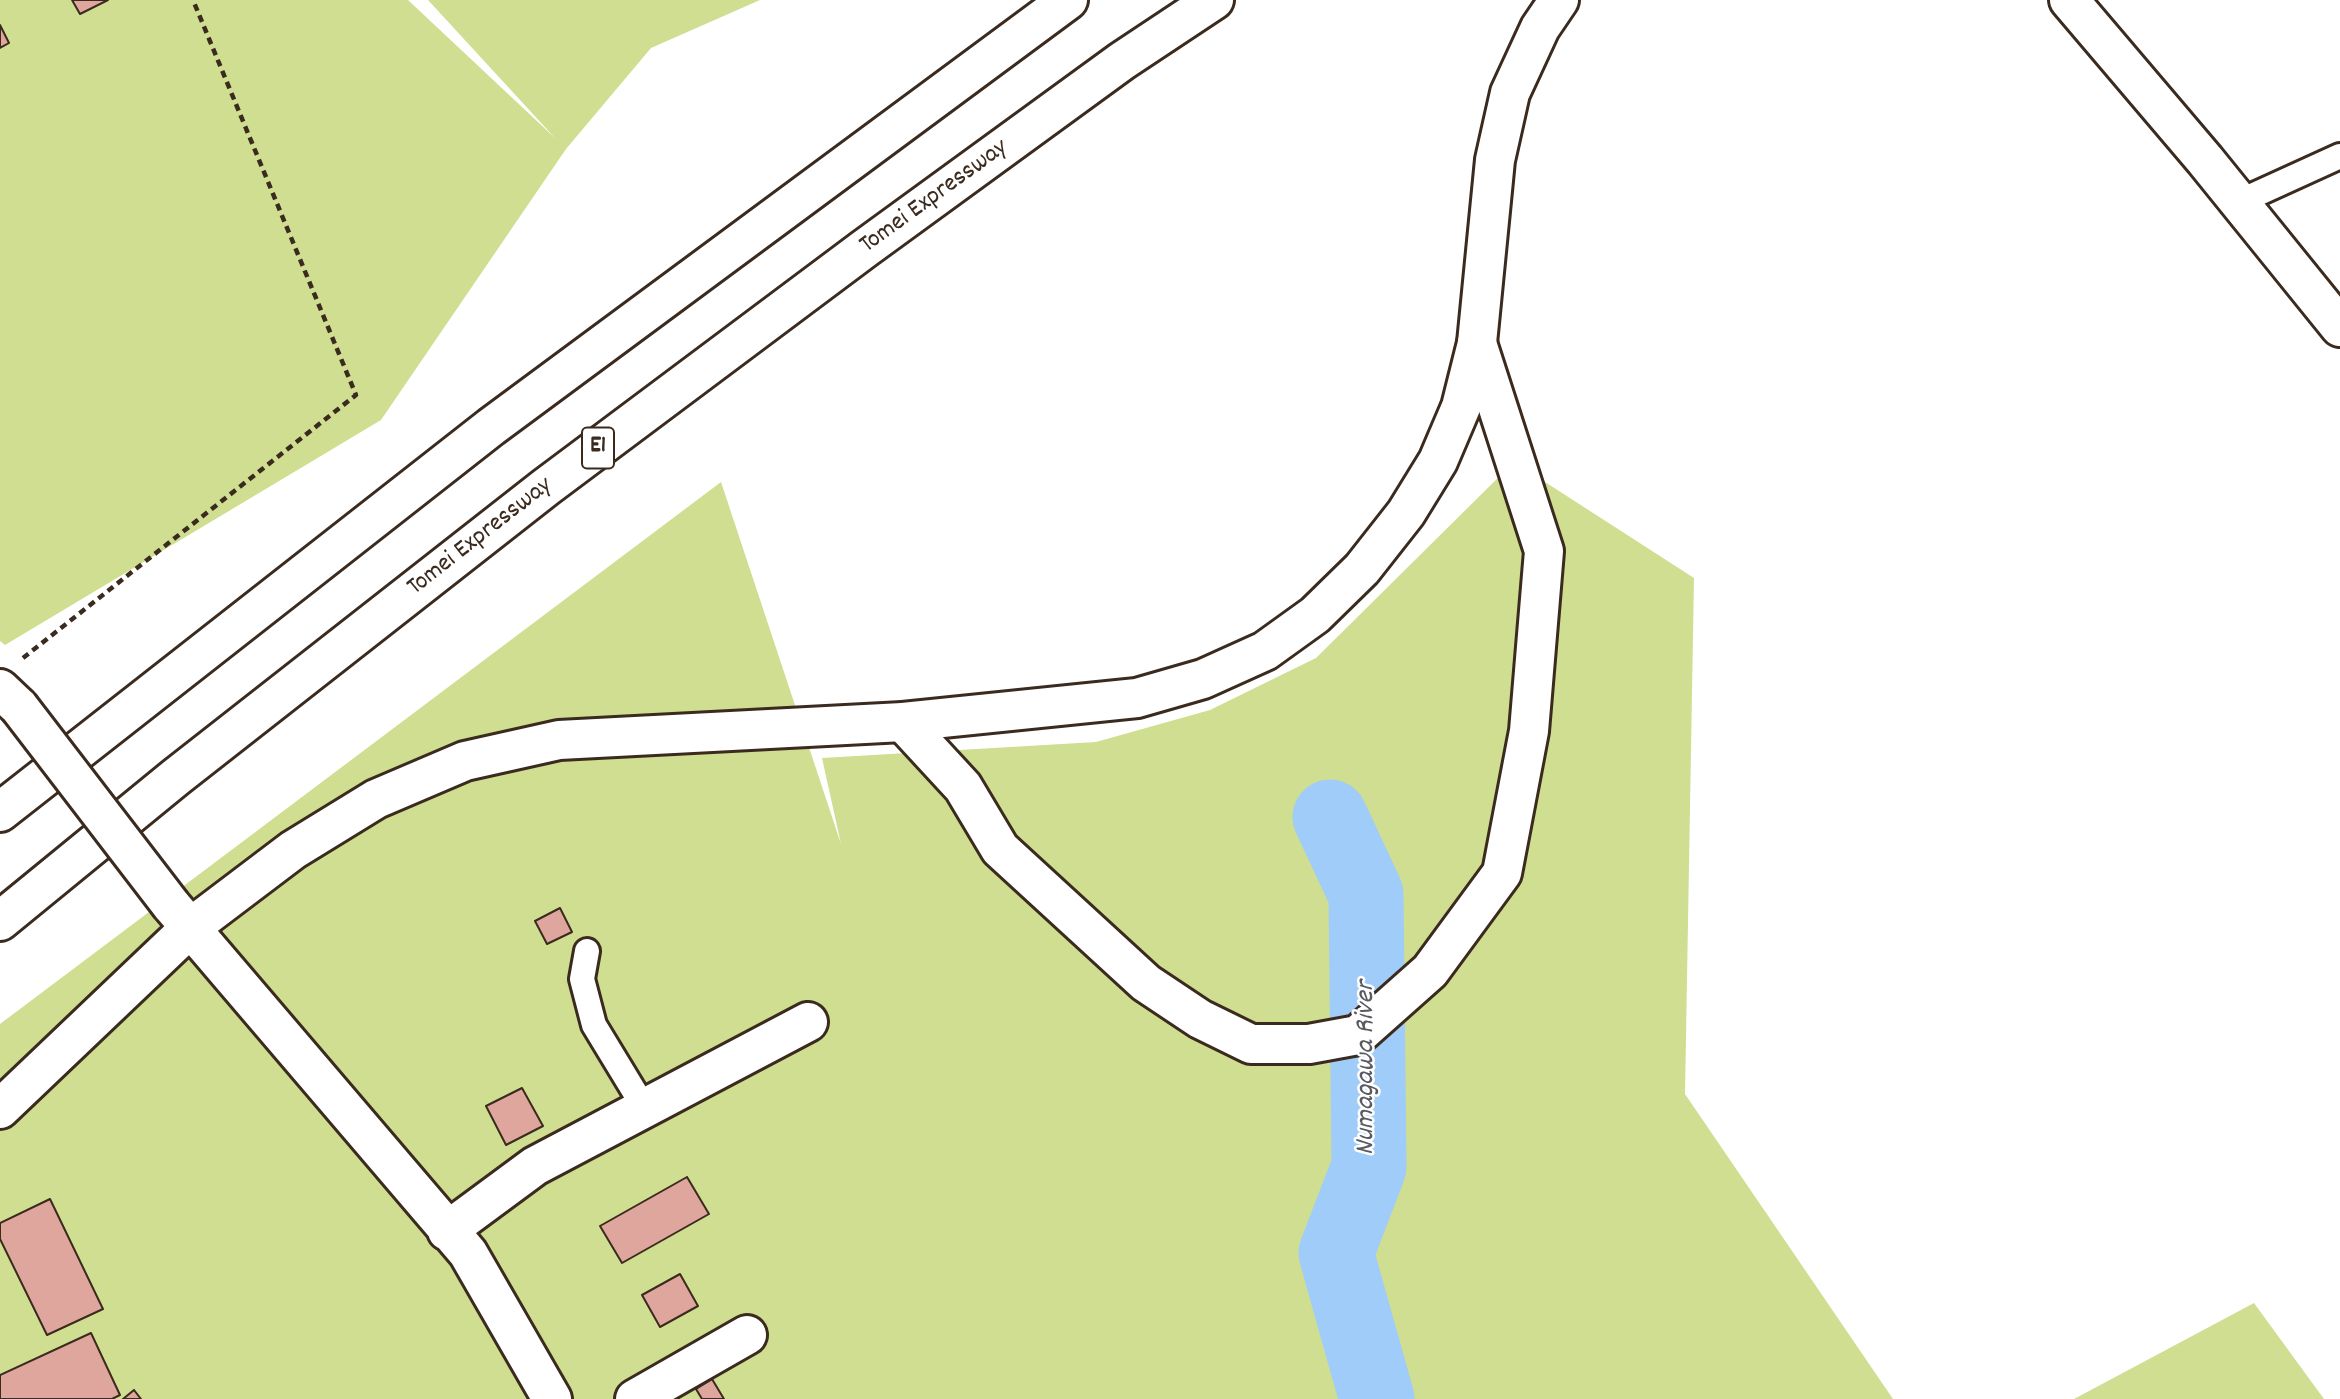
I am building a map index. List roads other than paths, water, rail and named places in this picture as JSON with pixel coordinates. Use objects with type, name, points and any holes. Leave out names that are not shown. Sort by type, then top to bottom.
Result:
[{"type":"main road","points":[[0,812],[491,426],[1068,0]]},
{"type":"main road","name":"Tomei Expressway","points":[[0,921],[176,777],[546,487],[875,241],[1122,61],[1214,0]]},
{"type":"main road","points":[[0,1109],[180,916],[364,806],[465,761],[559,740],[903,722],[1138,698],[1203,679],[1265,651],[1315,615],[1362,569],[1406,513],[1443,450],[1461,407],[1477,344],[1495,160],[1510,93],[1540,28],[1559,0]]},
{"type":"main road","points":[[2068,0],[2239,202],[2340,327]]},
{"type":"main road","points":[[903,722],[963,787],[999,849],[1146,983],[1200,1019],[1251,1044],[1308,1044],[1358,1035],[1430,971],[1502,873],[1529,731],[1544,551],[1477,344]]},
{"type":"main road","points":[[13,685],[180,916],[468,1253],[552,1399]]},
{"type":"main road","points":[[447,1231],[536,1166],[808,1022]]},
{"type":"main road","points":[[635,1399],[747,1335]]},
{"type":"lane","points":[[2239,202],[2340,156]]},
{"type":"lane","points":[[587,951],[582,979],[594,1025],[645,1108]]},
{"type":"waterway","name":"Numagawa River","points":[[1330,817],[1366,894],[1369,1167],[1336,1253],[1377,1399]]}]
